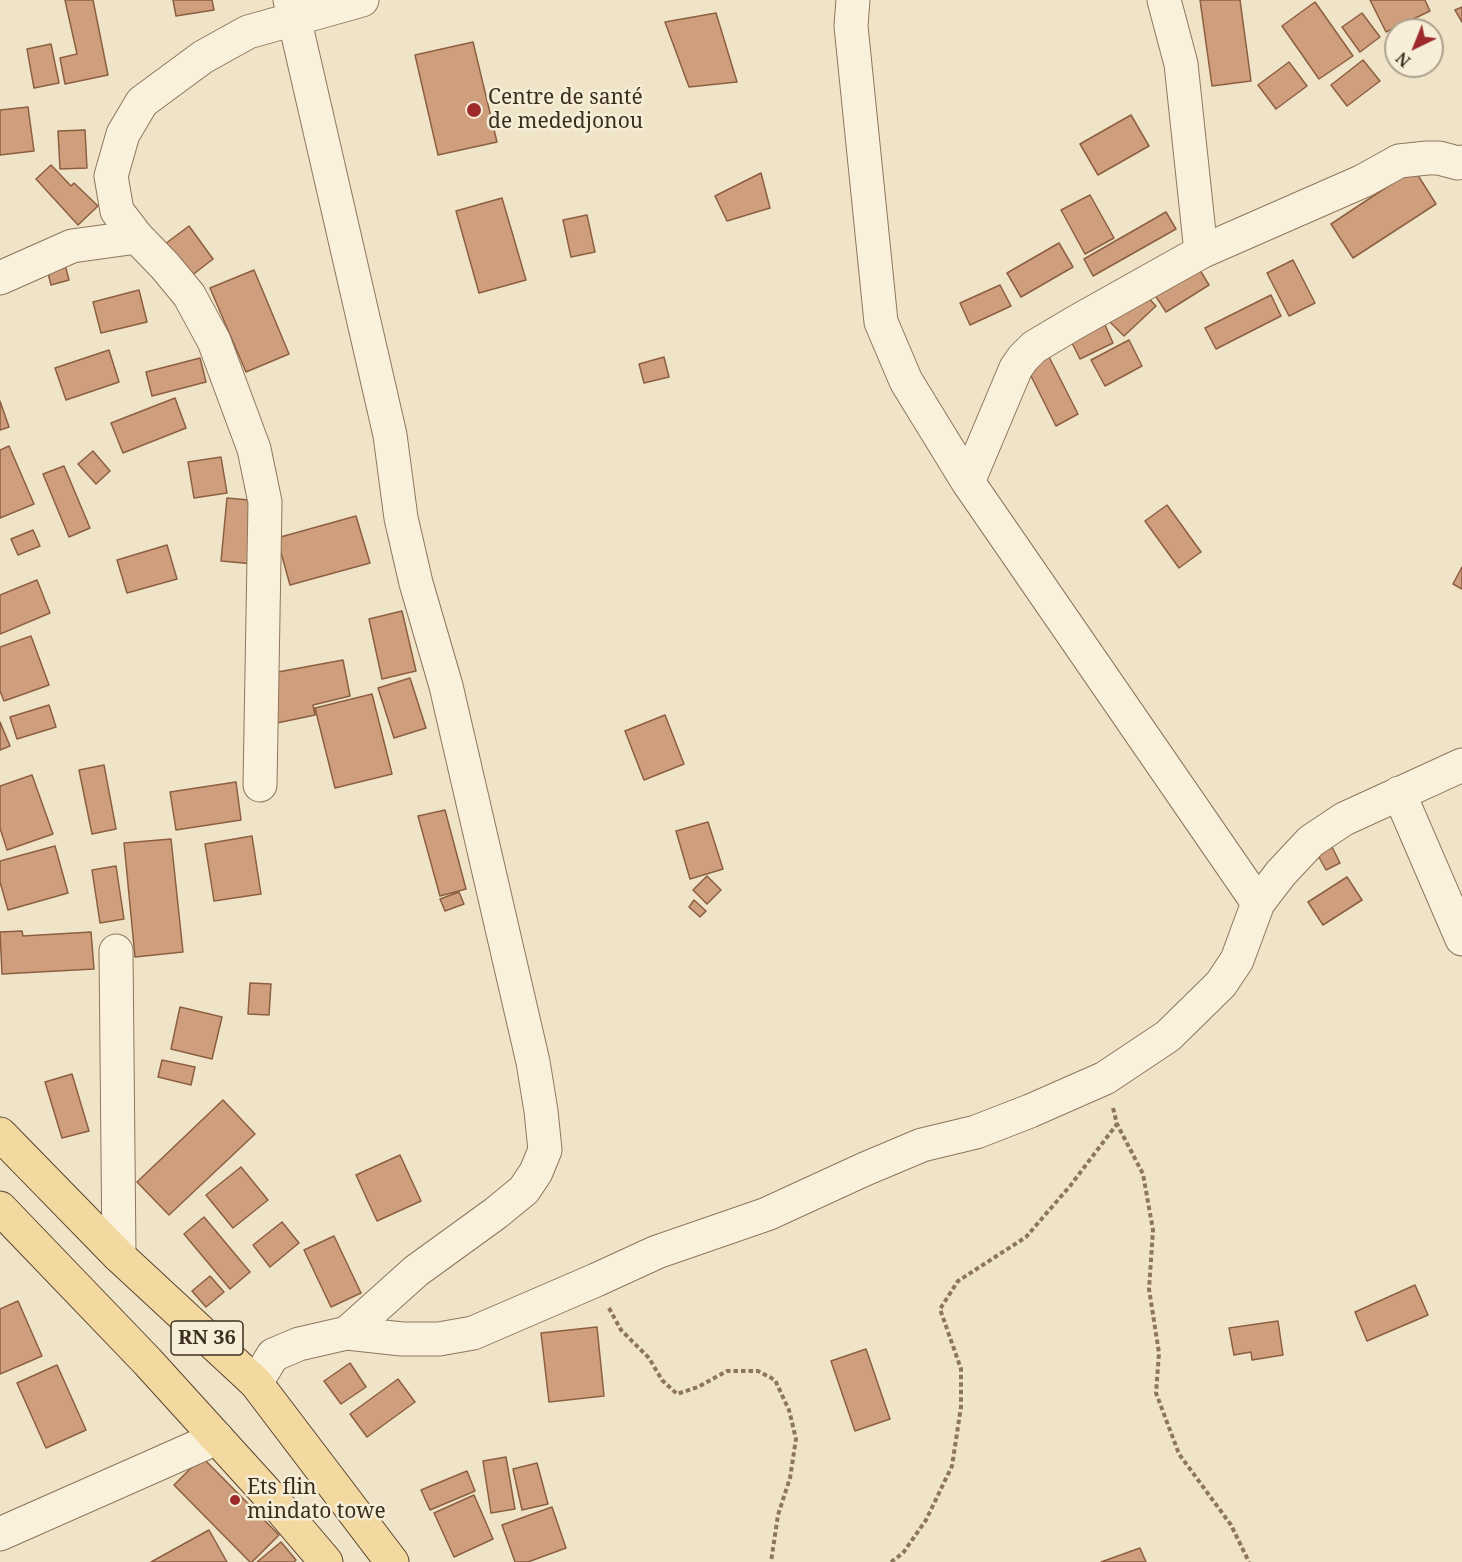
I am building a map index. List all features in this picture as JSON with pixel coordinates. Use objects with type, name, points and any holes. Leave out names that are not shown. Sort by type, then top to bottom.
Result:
[{"type":"main road","name":"RN 36","points":[[0,1134],[119,1256],[256,1383],[392,1562]]},
{"type":"main road","name":"RN 36","points":[[0,1208],[147,1361],[275,1502],[326,1562]]},
{"type":"street","points":[[260,785],[265,502],[254,449],[214,341],[189,295],[117,211],[111,176],[123,134],[142,102],[203,57],[292,9],[362,0]]},
{"type":"street","points":[[853,0],[851,26],[881,322],[906,381],[969,482],[1258,903]]},
{"type":"street","points":[[1164,0],[1182,64],[1200,252]]},
{"type":"street","points":[[292,9],[390,435],[401,518],[416,583],[446,686],[533,1062],[542,1111],[545,1150],[536,1172],[524,1190],[416,1271],[347,1334]]},
{"type":"street","points":[[969,482],[1016,368],[1034,347],[1200,252],[1363,181],[1399,161],[1439,158],[1462,162]]},
{"type":"street","points":[[0,278],[72,246],[137,237]]},
{"type":"street","points":[[256,1383],[273,1355],[298,1344],[347,1334],[402,1339],[439,1339],[473,1333],[657,1252],[767,1214],[922,1145],[975,1132],[1105,1078],[1168,1036],[1221,984],[1237,960],[1258,903],[1281,873],[1311,841],[1344,819],[1462,765]]},
{"type":"street","points":[[1399,793],[1462,939]]},
{"type":"street","points":[[116,951],[119,1256]]},
{"type":"street","points":[[0,1534],[217,1438]]},
{"type":"path","points":[[1105,1078],[1117,1124],[1143,1174],[1153,1230],[1149,1289],[1159,1353],[1156,1393],[1179,1455],[1231,1525],[1250,1562]]},
{"type":"path","points":[[891,1562],[903,1553],[926,1520],[952,1466],[961,1407],[961,1369],[940,1309],[958,1281],[1026,1237],[1070,1186],[1117,1124]]},
{"type":"path","points":[[596,1280],[621,1330],[649,1358],[662,1380],[676,1394],[698,1388],[727,1371],[758,1371],[775,1380],[789,1410],[796,1439],[790,1478],[778,1515],[771,1562]]},
{"type":"building","points":[[65,0],[93,0],[108,75],[65,84],[60,58],[77,54]]},
{"type":"building","points":[[173,0],[212,0],[214,10],[176,16]]},
{"type":"building","points":[[1200,0],[1240,0],[1251,81],[1212,86]]},
{"type":"building","points":[[1370,0],[1425,0],[1430,11],[1415,18],[1384,18],[1384,28]]},
{"type":"building","points":[[1315,2],[1353,56],[1319,79],[1282,26]]},
{"type":"building","points":[[1462,7],[1462,22],[1455,10]]},
{"type":"building","points":[[716,13],[737,82],[689,87],[665,22]]},
{"type":"building","points":[[1362,13],[1380,37],[1360,52],[1342,27]]},
{"type":"building","points":[[473,42],[497,142],[438,155],[415,55]]},
{"type":"building","points":[[51,44],[59,83],[34,88],[27,49]]},
{"type":"building","points":[[1363,60],[1380,81],[1347,106],[1331,85]]},
{"type":"building","points":[[1289,62],[1307,86],[1276,109],[1258,85]]},
{"type":"building","points":[[28,107],[34,151],[0,155],[0,110]]},
{"type":"building","points":[[1131,115],[1149,146],[1098,175],[1080,144]]},
{"type":"building","points":[[85,130],[87,168],[60,169],[58,131]]},
{"type":"building","points":[[51,165],[71,186],[74,183],[98,206],[78,225],[36,179]]},
{"type":"building","points":[[1414,169],[1436,204],[1353,258],[1331,224]]},
{"type":"building","points":[[761,173],[770,208],[727,221],[715,196]]},
{"type":"building","points":[[1090,195],[1114,238],[1085,254],[1061,210]]},
{"type":"building","points":[[502,198],[526,280],[479,293],[456,211]]},
{"type":"building","points":[[1166,212],[1176,229],[1093,276],[1084,259]]},
{"type":"building","points":[[587,215],[595,252],[571,257],[563,220]]},
{"type":"building","points":[[189,226],[213,259],[186,280],[161,247]]},
{"type":"building","points":[[1059,243],[1073,267],[1021,297],[1007,273]]},
{"type":"building","points":[[1293,260],[1315,303],[1289,316],[1267,273]]},
{"type":"building","points":[[64,261],[69,280],[51,285],[46,265]]},
{"type":"building","points":[[1195,262],[1209,285],[1166,312],[1151,289]]},
{"type":"building","points":[[254,270],[289,354],[246,372],[210,288]]},
{"type":"building","points":[[1000,285],[1011,306],[970,325],[960,303]]},
{"type":"building","points":[[139,290],[147,322],[101,333],[93,302]]},
{"type":"building","points":[[1143,292],[1156,306],[1124,336],[1110,322]]},
{"type":"building","points":[[1271,295],[1281,316],[1216,349],[1205,328]]},
{"type":"building","points":[[1105,325],[1113,343],[1080,359],[1071,341]]},
{"type":"building","points":[[1129,340],[1142,366],[1105,386],[1091,360]]},
{"type":"building","points":[[109,350],[119,382],[66,400],[55,368]]},
{"type":"building","points":[[1046,351],[1078,414],[1056,426],[1024,362]]},
{"type":"building","points":[[664,357],[669,377],[644,383],[639,364]]},
{"type":"building","points":[[200,358],[206,382],[152,396],[146,372]]},
{"type":"building","points":[[175,398],[186,428],[123,453],[111,423]]},
{"type":"building","points":[[0,401],[9,427],[0,430]]},
{"type":"building","points":[[9,446],[34,504],[0,518],[0,450]]},
{"type":"building","points":[[93,451],[110,471],[96,484],[78,464]]},
{"type":"building","points":[[221,457],[227,493],[194,498],[188,462]]},
{"type":"building","points":[[64,466],[90,528],[69,537],[43,474]]},
{"type":"building","points":[[227,498],[260,501],[254,564],[221,561]]},
{"type":"building","points":[[1167,505],[1201,552],[1179,568],[1145,521]]},
{"type":"building","points":[[356,516],[370,563],[290,585],[277,538]]},
{"type":"building","points":[[33,530],[40,546],[18,555],[11,539]]},
{"type":"building","points":[[167,545],[177,579],[127,593],[117,560]]},
{"type":"building","points":[[1462,567],[1462,589],[1453,584]]},
{"type":"building","points":[[37,580],[50,613],[0,634],[0,595]]},
{"type":"building","points":[[402,611],[416,671],[382,679],[369,619]]},
{"type":"building","points":[[31,636],[49,685],[4,701],[0,691],[0,647]]},
{"type":"building","points":[[343,660],[350,696],[313,705],[315,715],[277,723],[267,674]]},
{"type":"building","points":[[410,678],[426,728],[394,738],[378,688]]},
{"type":"building","points":[[372,694],[392,774],[335,788],[315,708]]},
{"type":"building","points":[[49,705],[56,727],[17,739],[10,717]]},
{"type":"building","points":[[665,715],[684,764],[644,780],[625,731]]},
{"type":"building","points":[[0,722],[10,746],[0,750]]},
{"type":"building","points":[[104,765],[116,829],[92,834],[79,770]]},
{"type":"building","points":[[32,775],[53,834],[7,850],[0,828],[0,786]]},
{"type":"building","points":[[236,782],[241,820],[176,830],[170,792]]},
{"type":"building","points":[[445,810],[466,889],[440,896],[418,816]]},
{"type":"building","points":[[708,822],[723,869],[690,879],[676,831]]},
{"type":"building","points":[[252,836],[261,894],[214,901],[205,844]]},
{"type":"building","points":[[171,839],[183,952],[135,957],[124,843]]},
{"type":"building","points":[[1330,843],[1340,863],[1326,870],[1315,850]]},
{"type":"building","points":[[55,846],[68,893],[8,910],[0,882],[0,861]]},
{"type":"building","points":[[116,866],[124,919],[100,923],[92,870]]},
{"type":"building","points":[[707,876],[721,890],[707,904],[693,890]]},
{"type":"building","points":[[1347,877],[1362,900],[1323,925],[1308,902]]},
{"type":"building","points":[[459,892],[464,904],[445,911],[440,899]]},
{"type":"building","points":[[694,900],[706,911],[700,917],[689,907]]},
{"type":"building","points":[[22,931],[23,936],[91,932],[94,969],[2,974],[0,932]]},
{"type":"building","points":[[250,983],[271,984],[269,1015],[248,1014]]},
{"type":"building","points":[[180,1007],[222,1017],[212,1059],[171,1049]]},
{"type":"building","points":[[162,1060],[195,1067],[191,1085],[158,1077]]},
{"type":"building","points":[[72,1074],[89,1131],[62,1138],[45,1082]]},
{"type":"building","points":[[223,1100],[255,1134],[169,1215],[137,1182]]},
{"type":"building","points":[[400,1155],[421,1201],[377,1221],[356,1175]]},
{"type":"building","points":[[241,1167],[268,1200],[233,1228],[206,1195]]},
{"type":"building","points":[[204,1217],[250,1272],[230,1289],[184,1234]]},
{"type":"building","points":[[282,1222],[299,1243],[270,1267],[253,1245]]},
{"type":"building","points":[[334,1236],[361,1293],[331,1307],[304,1250]]},
{"type":"building","points":[[210,1276],[224,1292],[206,1307],[192,1291]]},
{"type":"building","points":[[1415,1285],[1428,1315],[1367,1341],[1355,1312]]},
{"type":"building","points":[[18,1301],[42,1356],[0,1374],[0,1309]]},
{"type":"building","points":[[1278,1321],[1283,1355],[1252,1360],[1251,1352],[1234,1355],[1229,1328]]},
{"type":"building","points":[[597,1327],[604,1396],[549,1402],[541,1333]]},
{"type":"building","points":[[866,1349],[890,1419],[855,1431],[831,1361]]},
{"type":"building","points":[[350,1363],[366,1387],[341,1404],[324,1381]]},
{"type":"building","points":[[57,1365],[86,1430],[46,1448],[17,1383]]},
{"type":"building","points":[[398,1379],[415,1402],[367,1437],[350,1414]]},
{"type":"building","points":[[202,1457],[279,1535],[252,1562],[174,1485]]},
{"type":"building","points":[[506,1457],[515,1509],[491,1513],[483,1461]]},
{"type":"building","points":[[537,1463],[548,1504],[522,1510],[513,1469]]},
{"type":"building","points":[[467,1471],[475,1491],[430,1510],[421,1490]]},
{"type":"building","points":[[474,1495],[493,1539],[454,1557],[434,1513]]},
{"type":"building","points":[[552,1507],[566,1548],[528,1562],[515,1562],[502,1525]]},
{"type":"building","points":[[209,1530],[227,1562],[151,1562]]},
{"type":"building","points":[[281,1542],[296,1560],[294,1562],[257,1562]]},
{"type":"building","points":[[1140,1548],[1146,1562],[1101,1562]]},
{"type":"place","name":"Centre de santé de mededjonou","points":[[474,110]]},
{"type":"place","name":"Ets flin mindato towe","points":[[235,1500]]}]
